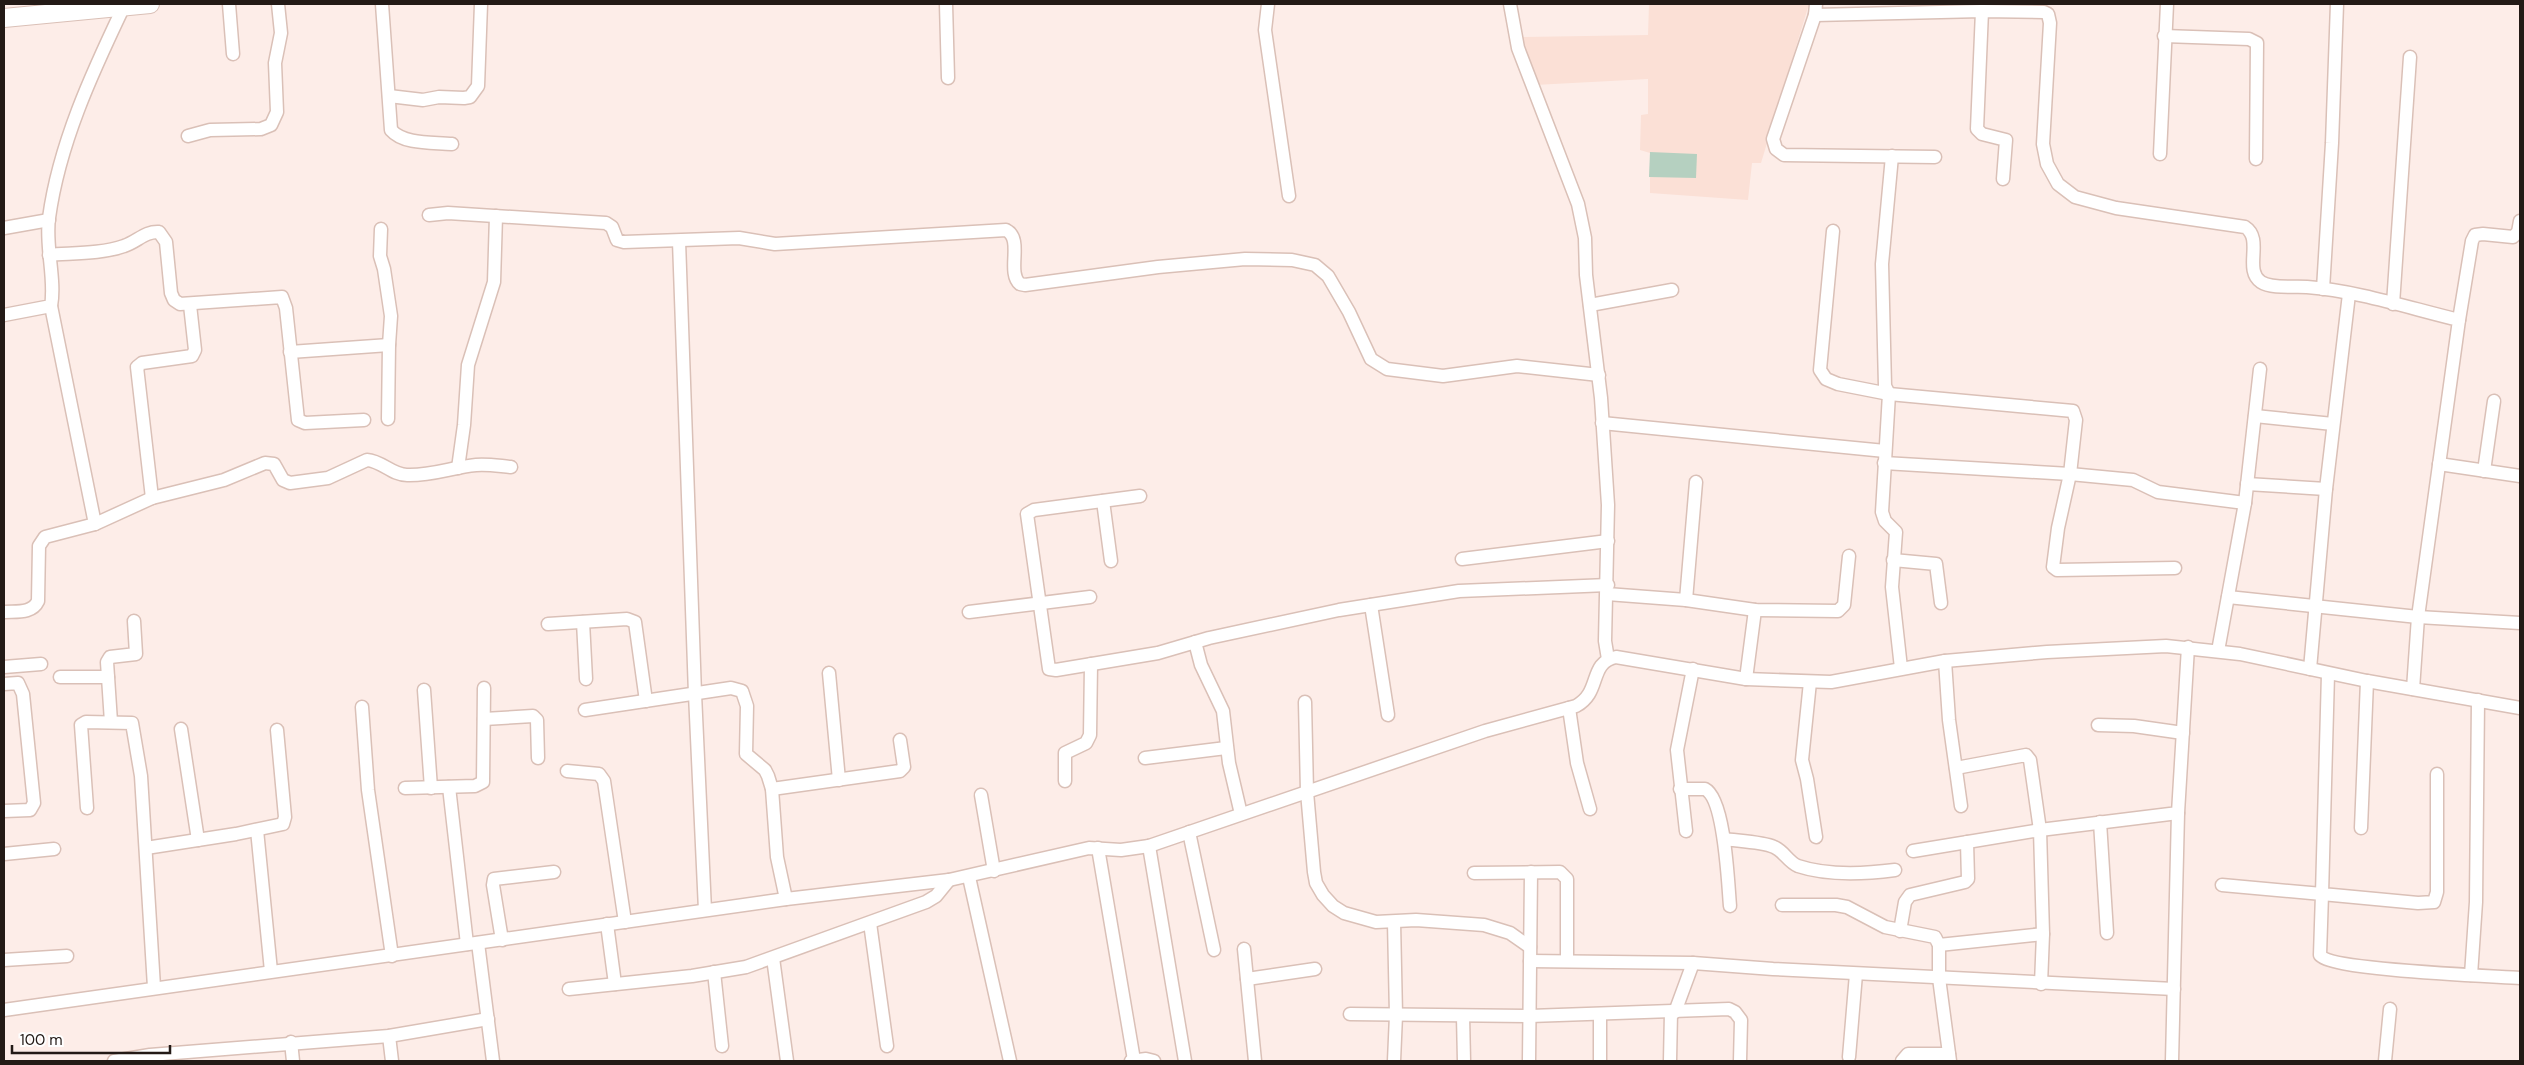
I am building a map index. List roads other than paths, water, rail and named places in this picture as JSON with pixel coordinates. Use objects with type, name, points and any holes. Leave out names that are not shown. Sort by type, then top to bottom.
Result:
[{"type":"street","points":[[4,18],[150,4]]},
{"type":"street","points":[[229,4],[233,54]]},
{"type":"street","points":[[188,136],[210,130],[267,128],[274,121],[277,106],[276,56],[281,34],[278,4]]},
{"type":"street","points":[[382,4],[391,130],[396,136],[405,139],[452,144]]},
{"type":"street","points":[[389,96],[424,100],[439,97],[464,98],[474,93],[478,86],[481,4]]},
{"type":"street","points":[[946,4],[948,78]]},
{"type":"street","points":[[1268,4],[1265,30],[1289,196]]},
{"type":"street","points":[[1510,4],[1518,48],[1582,217],[1599,375],[1602,423],[1608,541],[1605,641],[1608,658]]},
{"type":"street","points":[[2160,154],[2164,36],[2167,4]]},
{"type":"street","points":[[2323,288],[2332,143],[2337,4]]},
{"type":"street","points":[[95,524],[51,306],[49,220],[65,150],[96,66],[124,6]]},
{"type":"street","points":[[1935,157],[1784,154],[1776,149],[1773,139],[1815,9],[2044,12],[2049,18],[2043,144],[2047,164],[2058,184],[2075,198],[2116,208],[2245,227],[2252,234],[2254,270],[2260,281],[2265,284],[2323,288],[2459,320]]},
{"type":"street","points":[[1982,11],[1977,129],[1982,134],[2006,140],[2003,179]]},
{"type":"street","points":[[2164,36],[2250,39],[2257,43],[2256,159]]},
{"type":"street","points":[[2393,304],[2410,57]]},
{"type":"street","points":[[1892,156],[1882,264],[1885,386],[1890,394],[1882,512],[1885,521],[1896,532],[1892,587],[1901,668]]},
{"type":"street","points":[[429,216],[448,213],[606,223],[610,224],[620,241],[740,238],[775,244],[1006,230],[1013,238],[1015,278],[1020,284],[1026,285],[1158,266],[1245,259],[1292,260],[1315,266],[1328,276],[1349,312],[1371,359],[1387,369],[1444,376],[1517,366],[1599,375]]},
{"type":"street","points":[[458,468],[464,426],[468,365],[494,282],[496,216]]},
{"type":"street","points":[[4,228],[49,220]]},
{"type":"street","points":[[2413,689],[2418,617],[2459,320],[2472,241],[2475,235],[2483,234],[2513,237],[2518,232],[2520,220]]},
{"type":"street","points":[[381,229],[380,256],[391,310],[388,419]]},
{"type":"street","points":[[49,255],[114,249],[131,243],[151,231],[159,232],[166,242],[171,293],[174,300],[180,304],[190,305],[282,297],[286,308],[298,420],[305,423],[364,420]]},
{"type":"street","points":[[1833,231],[1820,370],[1822,375],[1838,384],[1890,394],[2073,411],[2076,420],[2070,474],[2058,528],[2054,569],[2175,568]]},
{"type":"street","points":[[679,241],[694,694],[705,910]]},
{"type":"street","points":[[1590,305],[1672,290]]},
{"type":"street","points":[[2310,669],[2326,489],[2349,294]]},
{"type":"street","points":[[152,498],[137,367],[142,363],[192,356],[195,350],[190,305]]},
{"type":"street","points":[[4,315],[51,306]]},
{"type":"street","points":[[290,352],[389,345]]},
{"type":"street","points":[[2218,651],[2245,503],[2260,369]]},
{"type":"street","points":[[2484,471],[2494,401]]},
{"type":"street","points":[[2255,416],[2334,424]]},
{"type":"street","points":[[1602,423],[1885,457],[2133,480],[2158,492],[2245,503]]},
{"type":"street","points":[[4,612],[29,611],[36,605],[38,601],[39,546],[44,537],[95,524],[152,498],[224,480],[265,463],[274,464],[283,480],[290,483],[328,478],[368,460],[374,461],[397,474],[405,475],[426,474],[476,465],[511,467]]},
{"type":"street","points":[[2439,464],[2520,476]]},
{"type":"street","points":[[1686,600],[1696,482]]},
{"type":"street","points":[[2247,484],[2326,489]]},
{"type":"street","points":[[1140,496],[1034,510],[1027,514],[1049,668],[1056,670],[1158,653],[1264,625],[1459,591],[1607,589],[1755,610],[1832,612],[1842,609],[1849,556]]},
{"type":"street","points":[[1103,501],[1111,561]]},
{"type":"street","points":[[1462,559],[1608,541]]},
{"type":"street","points":[[1893,560],[1936,564],[1941,603]]},
{"type":"street","points":[[969,612],[1090,597]]},
{"type":"street","points":[[2228,597],[2418,617],[2520,623]]},
{"type":"street","points":[[1371,605],[1388,715]]},
{"type":"street","points":[[1746,679],[1755,610]]},
{"type":"street","points":[[548,624],[627,619],[636,622],[646,701]]},
{"type":"street","points":[[111,722],[107,662],[110,657],[136,654],[134,621]]},
{"type":"street","points":[[583,622],[586,679]]},
{"type":"street","points":[[1195,642],[1201,665],[1221,704],[1226,748],[1241,814]]},
{"type":"street","points":[[4,1010],[154,987],[392,956],[705,910],[949,880],[969,877],[1089,848],[1121,850],[1149,846],[1486,731],[1569,708],[1585,701],[1591,694],[1598,668],[1608,658],[1616,657],[1746,679],[1810,682],[1846,680],[1901,668],[1946,661],[2047,652],[2166,646],[2188,647],[2520,708]]},
{"type":"street","points":[[2172,1061],[2178,813],[2188,647]]},
{"type":"street","points":[[1946,661],[1961,806]]},
{"type":"street","points":[[4,667],[41,664]]},
{"type":"street","points":[[1065,781],[1065,753],[1086,744],[1090,736],[1091,664]]},
{"type":"street","points":[[1686,831],[1676,761],[1677,741],[1693,669]]},
{"type":"street","points":[[829,674],[839,780]]},
{"type":"street","points":[[2328,674],[2320,955],[2327,961],[2363,966],[2520,978]]},
{"type":"street","points":[[60,677],[108,677]]},
{"type":"street","points":[[2361,828],[2367,681]]},
{"type":"street","points":[[1810,682],[1802,760],[1807,778],[1816,837]]},
{"type":"street","points":[[4,684],[18,683],[23,694],[34,804],[30,810],[4,812]]},
{"type":"street","points":[[405,788],[475,786],[483,782],[484,688]]},
{"type":"street","points":[[585,710],[731,688],[742,691],[747,706],[746,754],[765,770],[772,789],[777,856],[786,899]]},
{"type":"street","points":[[424,690],[431,788]]},
{"type":"street","points":[[2471,975],[2476,902],[2478,700]]},
{"type":"street","points":[[1305,702],[1307,792],[1314,872],[1316,883],[1333,906],[1344,913],[1376,922],[1416,920],[1484,924],[1498,927],[1530,946]]},
{"type":"street","points":[[362,707],[368,790],[392,956]]},
{"type":"street","points":[[1569,708],[1577,763],[1590,808]]},
{"type":"street","points":[[484,719],[533,716],[537,720],[538,758]]},
{"type":"street","points":[[87,808],[81,725],[86,722],[129,722],[134,727],[141,776],[154,987]]},
{"type":"street","points":[[2098,725],[2134,726],[2183,733]]},
{"type":"street","points":[[181,729],[198,840]]},
{"type":"street","points":[[146,848],[279,826],[285,822],[277,730]]},
{"type":"street","points":[[772,789],[903,770],[900,740]]},
{"type":"street","points":[[1145,758],[1226,748]]},
{"type":"street","points":[[1956,768],[2029,756],[2040,830],[2043,934],[2041,984]]},
{"type":"street","points":[[567,771],[599,774],[604,781],[625,922]]},
{"type":"street","points":[[2222,885],[2423,904],[2434,902],[2437,892],[2437,774]]},
{"type":"street","points":[[449,787],[472,944],[488,1019],[493,1061]]},
{"type":"street","points":[[1680,788],[1706,789],[1710,792],[1724,839],[1730,906]]},
{"type":"street","points":[[981,795],[994,871]]},
{"type":"street","points":[[1913,852],[2040,830],[2178,813]]},
{"type":"street","points":[[2100,822],[2108,933]]},
{"type":"street","points":[[257,830],[271,971]]},
{"type":"street","points":[[1189,832],[1214,950]]},
{"type":"street","points":[[1724,839],[1774,847],[1793,864],[1800,867],[1838,872],[1871,873],[1895,870]]},
{"type":"street","points":[[1900,931],[1905,902],[1910,895],[1965,882],[1968,879],[1967,842]]},
{"type":"street","points":[[1149,846],[1185,1061]]},
{"type":"street","points":[[1098,848],[1132,1061],[1146,1059],[1154,1061]]},
{"type":"street","points":[[4,854],[54,849]]},
{"type":"street","points":[[502,940],[493,885],[494,879],[554,872]]},
{"type":"street","points":[[1529,1061],[1531,872]]},
{"type":"street","points":[[1474,873],[1560,872],[1567,879],[1567,961]]},
{"type":"street","points":[[969,877],[1010,1061]]},
{"type":"street","points":[[569,989],[746,967],[926,902],[936,896],[949,880]]},
{"type":"street","points":[[1782,905],[1836,905],[1848,907],[1885,927],[1932,936],[1938,940],[1938,978],[1950,1058],[1908,1054],[1902,1061]]},
{"type":"street","points":[[1394,922],[1396,1015],[1394,1061]]},
{"type":"street","points":[[870,923],[887,1046]]},
{"type":"street","points":[[607,924],[615,984]]},
{"type":"street","points":[[1939,946],[2043,934]]},
{"type":"street","points":[[1244,949],[1255,1061]]},
{"type":"street","points":[[4,960],[67,956]]},
{"type":"street","points":[[773,958],[787,1061]]},
{"type":"street","points":[[1530,961],[1693,962],[1856,974],[2174,989]]},
{"type":"street","points":[[1670,1061],[1673,1012],[1693,962]]},
{"type":"street","points":[[1247,979],[1315,969]]},
{"type":"street","points":[[714,972],[722,1046]]},
{"type":"street","points":[[1849,1057],[1856,974]]},
{"type":"street","points":[[1350,1014],[1530,1016],[1729,1009],[1735,1012],[1741,1020],[1740,1061]]},
{"type":"street","points":[[2386,1061],[2390,1009]]},
{"type":"street","points":[[1600,1015],[1600,1061]]},
{"type":"street","points":[[1463,1016],[1464,1061]]},
{"type":"street","points":[[114,1061],[150,1055],[292,1042],[389,1036],[488,1019]]},
{"type":"street","points":[[389,1036],[392,1061]]},
{"type":"street","points":[[292,1042],[293,1061]]},
{"type":"street","points":[[231,1061],[232,1048]]}]
